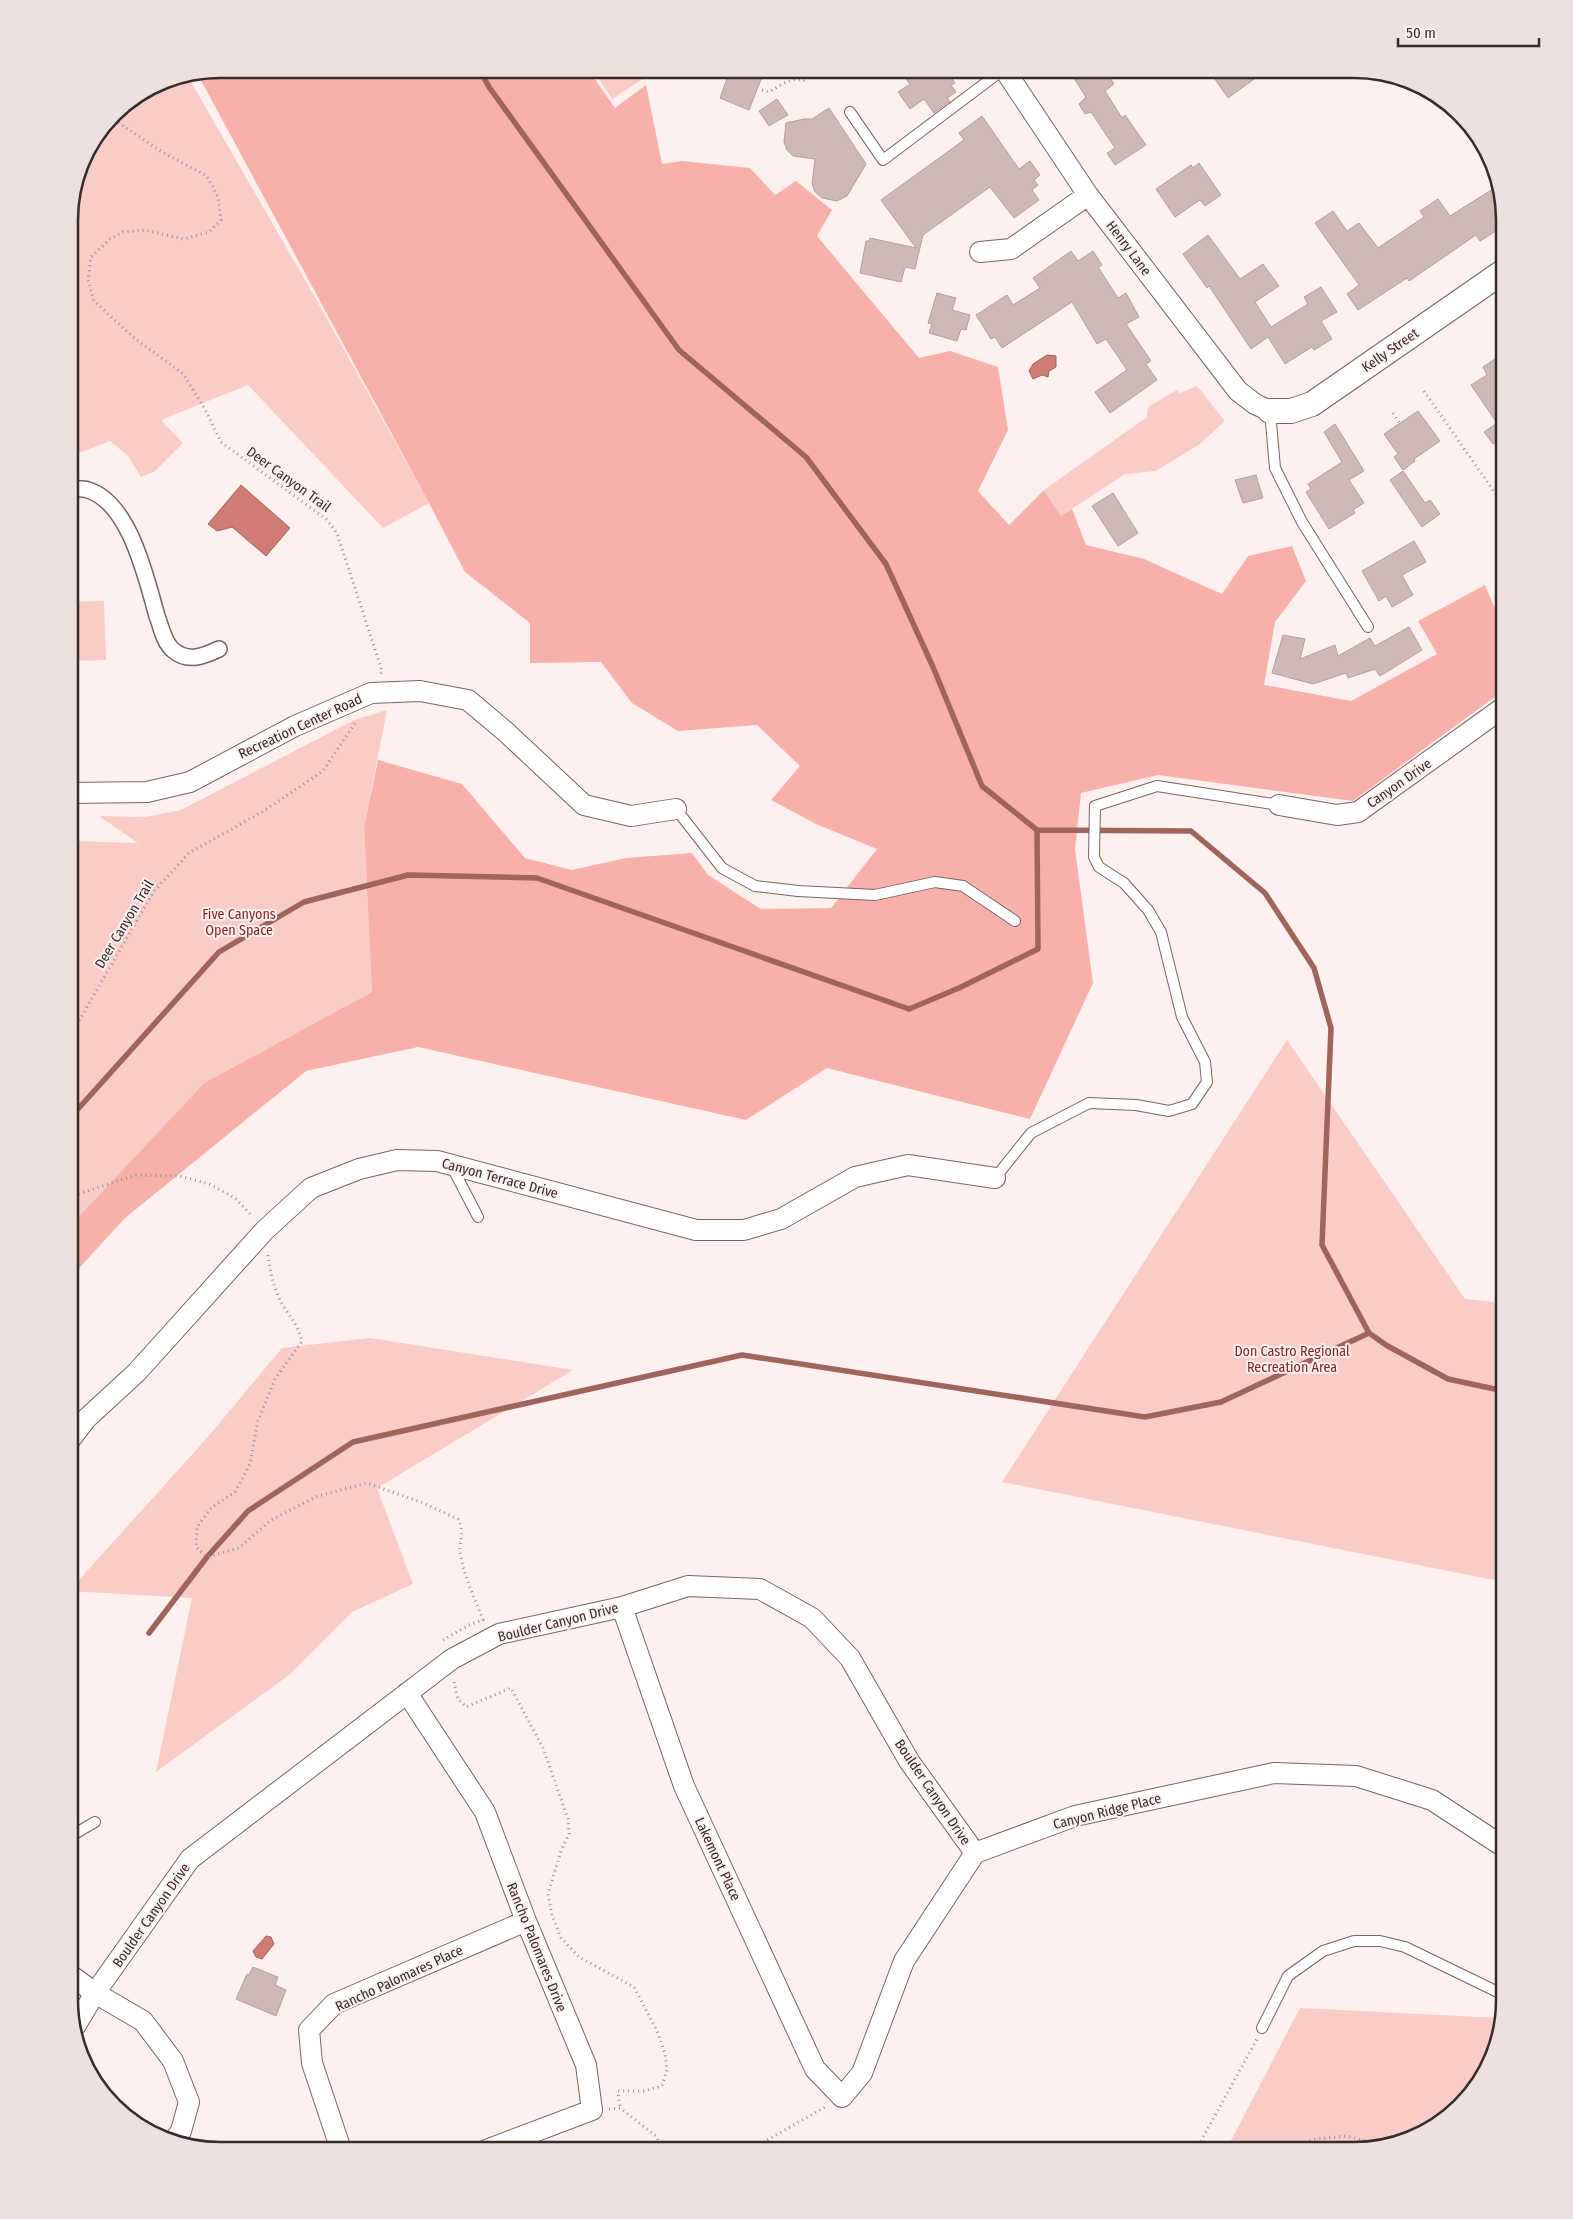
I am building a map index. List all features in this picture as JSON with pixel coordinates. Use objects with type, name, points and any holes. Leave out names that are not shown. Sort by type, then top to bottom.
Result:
[{"type":"street","name":"Henry Lane","points":[[1010,78],[1088,195],[1238,392],[1255,404],[1270,411]]},
{"type":"street","points":[[980,252],[1011,249],[1088,195]]},
{"type":"street","name":"Kelly Street","points":[[1270,411],[1292,412],[1312,404],[1496,277]]},
{"type":"street","points":[[78,489],[87,490],[106,500],[121,520],[135,547],[162,631],[172,650],[183,656],[198,658],[219,649]]},
{"type":"street","name":"Recreation Center Road","points":[[78,793],[147,792],[190,782],[295,726],[370,693],[420,691],[468,700],[506,732],[584,805],[631,816],[676,809]]},
{"type":"street","name":"Canyon Drive","points":[[1279,805],[1338,815],[1358,812],[1496,713]]},
{"type":"street","name":"Canyon Terrace Drive","points":[[77,1430],[86,1419],[137,1372],[265,1230],[311,1188],[360,1169],[397,1160],[437,1161],[696,1230],[744,1230],[781,1219],[854,1177],[908,1165],[994,1178]]},
{"type":"street","name":"Boulder Canyon Drive","points":[[79,2020],[95,1994],[190,1860],[452,1659],[499,1634],[622,1607],[688,1586],[760,1589],[812,1618],[850,1658],[909,1761],[975,1853]]},
{"type":"street","name":"Lakemont Place","points":[[622,1607],[684,1786],[815,2069],[842,2097]]},
{"type":"street","name":"Rancho Palomares Drive","points":[[407,1693],[485,1812],[526,1921],[586,2066],[592,2110]]},
{"type":"street","name":"Canyon Ridge Place","points":[[975,1853],[1075,1816],[1274,1773],[1356,1776],[1432,1800],[1496,1842]]},
{"type":"street","points":[[842,2097],[862,2073],[904,1961],[975,1853]]},
{"type":"street","name":"Rancho Palomares Place","points":[[338,2141],[312,2063],[309,2030],[334,2004],[526,1921]]},
{"type":"street","points":[[77,1980],[95,1994],[143,2021],[172,2061],[189,2102],[181,2131],[178,2135]]},
{"type":"street","points":[[509,2141],[592,2110]]},
{"type":"lane","points":[[850,112],[883,160],[992,78]]},
{"type":"lane","points":[[1270,411],[1275,468],[1302,522],[1368,627]]},
{"type":"lane","points":[[994,1178],[1031,1133],[1089,1103],[1136,1105],[1169,1111],[1192,1104],[1207,1082],[1205,1062],[1182,1017],[1161,932],[1148,910],[1124,883],[1099,867],[1094,857],[1095,806],[1157,786],[1279,805]]},
{"type":"lane","points":[[676,809],[722,868],[755,886],[798,891],[876,895],[935,882],[963,886],[1015,921]]},
{"type":"lane","points":[[451,1165],[478,1217]]},
{"type":"lane","points":[[77,1832],[95,1822]]},
{"type":"lane","points":[[1262,2028],[1288,1976],[1323,1951],[1354,1941],[1380,1941],[1405,1947],[1496,1991]]},
{"type":"path","points":[[762,90],[769,92],[792,80],[802,79],[807,82]]},
{"type":"path","name":"Deer Canyon Trail","points":[[78,1023],[154,891],[189,853],[262,812],[323,771],[354,727],[382,671],[338,533],[326,519],[221,442],[206,409],[183,374],[133,336],[94,301],[88,280],[91,257],[110,239],[123,232],[145,230],[184,239],[209,232],[221,220],[218,197],[207,176],[162,152],[117,122]]},
{"type":"path","points":[[1424,391],[1496,494]]},
{"type":"path","points":[[1393,413],[1400,424]]},
{"type":"path","points":[[77,1194],[136,1175],[180,1176],[209,1184],[235,1198],[265,1230],[270,1270],[282,1303],[298,1326],[302,1341],[275,1380],[258,1421],[250,1464],[235,1492],[211,1508],[197,1527],[196,1547],[207,1557],[239,1548],[271,1520],[318,1496],[367,1484],[423,1503],[458,1518],[463,1529],[460,1554],[466,1579],[483,1620],[469,1625],[441,1641],[459,1672],[453,1676],[458,1698],[466,1707],[511,1688],[543,1748],[568,1819],[569,1834],[558,1860],[548,1894],[552,1915],[561,1938],[579,1957],[634,1988],[657,2031],[665,2053],[667,2070],[662,2086],[644,2091],[618,2090],[620,2108]]},
{"type":"path","points":[[1200,2142],[1262,2028]]},
{"type":"path","points":[[765,2141],[842,2097]]},
{"type":"path","points":[[592,2110],[620,2108],[656,2136],[658,2141]]},
{"type":"path","points":[[1306,2142],[1346,2136],[1365,2141]]},
{"type":"green space","points":[[598,77],[645,77],[612,99]]},
{"type":"green space","points":[[190,81],[316,299],[429,503],[383,528],[248,385],[161,420],[183,443],[154,472],[141,477],[128,456],[110,441],[78,454],[78,210],[82,183],[96,148],[126,113],[148,96],[174,85]]},
{"type":"green space","points":[[1197,386],[1225,421],[1200,444],[1156,471],[1125,474],[1061,516],[1044,490],[1147,417],[1148,407],[1177,390],[1180,393]]},
{"type":"green space","points":[[104,601],[106,660],[78,661],[78,602]]},
{"type":"green space","name":"Five Canyons Open Space","points":[[387,710],[364,827],[372,992],[204,1083],[77,1218],[78,841],[138,843],[99,816],[145,817],[181,810],[354,720]]},
{"type":"green space","name":"Don Castro Regional Recreation Area","points":[[1287,1040],[1465,1299],[1496,1302],[1496,1580],[1002,1482]]},
{"type":"green space","points":[[370,1338],[573,1370],[377,1488],[413,1584],[352,1612],[289,1675],[156,1772],[192,1598],[77,1591],[77,1582],[207,1438],[282,1348]]},
{"type":"green space","points":[[1300,2008],[1494,2018],[1485,2054],[1477,2071],[1466,2086],[1440,2112],[1425,2123],[1408,2131],[1390,2137],[1354,2142],[1230,2142]]},
{"type":"shaded area","points":[[219,77],[594,77],[615,108],[646,85],[662,164],[682,161],[750,168],[775,195],[796,181],[832,210],[817,236],[919,358],[950,351],[998,367],[1008,430],[978,491],[1009,525],[1044,490],[1061,516],[1072,509],[1086,545],[1144,559],[1222,594],[1248,556],[1292,546],[1306,581],[1275,622],[1264,685],[1351,701],[1437,654],[1418,621],[1485,585],[1496,611],[1496,696],[1353,801],[1158,775],[1081,793],[1075,849],[1093,983],[1030,1119],[827,1068],[746,1120],[418,1047],[306,1071],[125,1218],[77,1270],[77,1218],[204,1083],[372,992],[364,827],[378,760],[462,784],[525,858],[572,870],[626,858],[692,853],[708,875],[761,909],[831,908],[877,849],[816,824],[771,800],[800,766],[757,725],[678,731],[632,703],[601,662],[530,663],[530,623],[465,572],[200,79]]},
{"type":"shaded area","points":[[1047,355],[1056,356],[1056,367],[1049,371],[1048,377],[1042,375],[1033,379],[1029,371],[1033,364]]},
{"type":"shaded area","points":[[241,485],[290,528],[266,556],[232,527],[217,531],[208,524]]},
{"type":"shaded area","points":[[266,1936],[271,1937],[274,1944],[262,1959],[256,1957],[253,1951]]},
{"type":"building","points":[[727,77],[762,77],[749,110],[720,98]]},
{"type":"building","points":[[905,78],[951,78],[955,83],[951,85],[956,92],[947,98],[950,101],[934,113],[924,99],[910,109],[898,92],[910,84]]},
{"type":"building","points":[[1074,78],[1110,78],[1114,84],[1105,91],[1122,118],[1125,115],[1146,145],[1115,165],[1107,153],[1115,148],[1091,112],[1085,114],[1079,104],[1086,97]]},
{"type":"building","points":[[1214,78],[1256,78],[1228,98]]},
{"type":"building","points":[[777,99],[788,115],[769,126],[759,111]]},
{"type":"building","points":[[829,108],[866,164],[847,196],[837,201],[822,198],[815,192],[812,184],[815,159],[793,156],[787,150],[784,142],[786,123],[812,119]]},
{"type":"building","points":[[982,116],[1019,169],[1030,161],[1040,175],[1034,180],[1038,185],[1032,190],[1039,200],[1014,218],[990,187],[923,235],[915,269],[905,267],[901,282],[860,273],[866,241],[869,241],[870,238],[916,248],[881,200],[964,140],[959,133]]},
{"type":"building","points":[[1199,163],[1221,195],[1205,206],[1200,200],[1175,217],[1156,189],[1191,165],[1193,168]]},
{"type":"building","points":[[1492,189],[1496,231],[1480,241],[1476,235],[1409,281],[1407,278],[1358,310],[1347,294],[1359,285],[1315,223],[1333,211],[1347,231],[1359,223],[1378,248],[1424,217],[1420,211],[1438,199],[1450,216]]},
{"type":"building","points":[[1208,235],[1240,279],[1263,264],[1279,286],[1255,302],[1271,327],[1308,304],[1304,297],[1321,287],[1337,312],[1321,321],[1332,339],[1314,350],[1312,347],[1285,364],[1268,337],[1251,349],[1209,286],[1207,288],[1183,254]]},
{"type":"building","points":[[1071,251],[1078,261],[1093,251],[1102,265],[1098,267],[1118,298],[1126,293],[1139,317],[1126,324],[1151,361],[1146,364],[1157,380],[1110,413],[1095,392],[1127,370],[1106,339],[1097,344],[1072,302],[1002,348],[995,337],[991,339],[976,315],[1007,295],[1013,305],[1040,288],[1033,278]]},
{"type":"building","points":[[937,293],[956,298],[952,310],[970,315],[966,330],[961,329],[957,341],[929,333],[932,324],[928,323]]},
{"type":"building","points":[[1496,358],[1496,422],[1471,385],[1487,375],[1483,367]]},
{"type":"building","points":[[1418,411],[1440,441],[1414,459],[1415,461],[1403,470],[1394,457],[1398,454],[1384,434]]},
{"type":"building","points":[[1335,424],[1364,471],[1349,480],[1364,503],[1353,510],[1355,513],[1329,529],[1306,492],[1311,489],[1308,484],[1342,462],[1324,432]]},
{"type":"building","points":[[1496,424],[1496,442],[1493,444],[1484,432]]},
{"type":"building","points":[[1403,471],[1425,503],[1430,500],[1440,514],[1422,527],[1390,480]]},
{"type":"building","points":[[1256,475],[1263,498],[1243,503],[1235,480]]},
{"type":"building","points":[[1113,493],[1138,533],[1118,546],[1092,506]]},
{"type":"building","points":[[1414,541],[1426,562],[1402,575],[1413,595],[1392,607],[1386,596],[1379,601],[1362,571]]},
{"type":"building","points":[[1409,627],[1422,650],[1380,676],[1375,669],[1348,678],[1346,673],[1313,684],[1272,673],[1283,635],[1305,639],[1300,659],[1335,645],[1338,656],[1370,638],[1375,646]]},
{"type":"building","points":[[253,1967],[278,1977],[275,1985],[286,1990],[276,2016],[236,1999],[247,1974],[249,1975]]},
{"type":"waterway","points":[[484,77],[679,350],[806,457],[886,564],[933,667],[982,786],[1037,830],[1191,831],[1265,893],[1314,968],[1331,1028],[1322,1245],[1369,1333],[1386,1345],[1448,1379],[1496,1389]]},
{"type":"waterway","points":[[77,1110],[219,952],[304,902],[408,875],[537,878],[909,1009],[959,988],[1038,949],[1037,830]]},
{"type":"waterway","points":[[149,1633],[207,1557],[248,1511],[353,1442],[742,1355],[1145,1417],[1221,1402],[1369,1333]]}]
